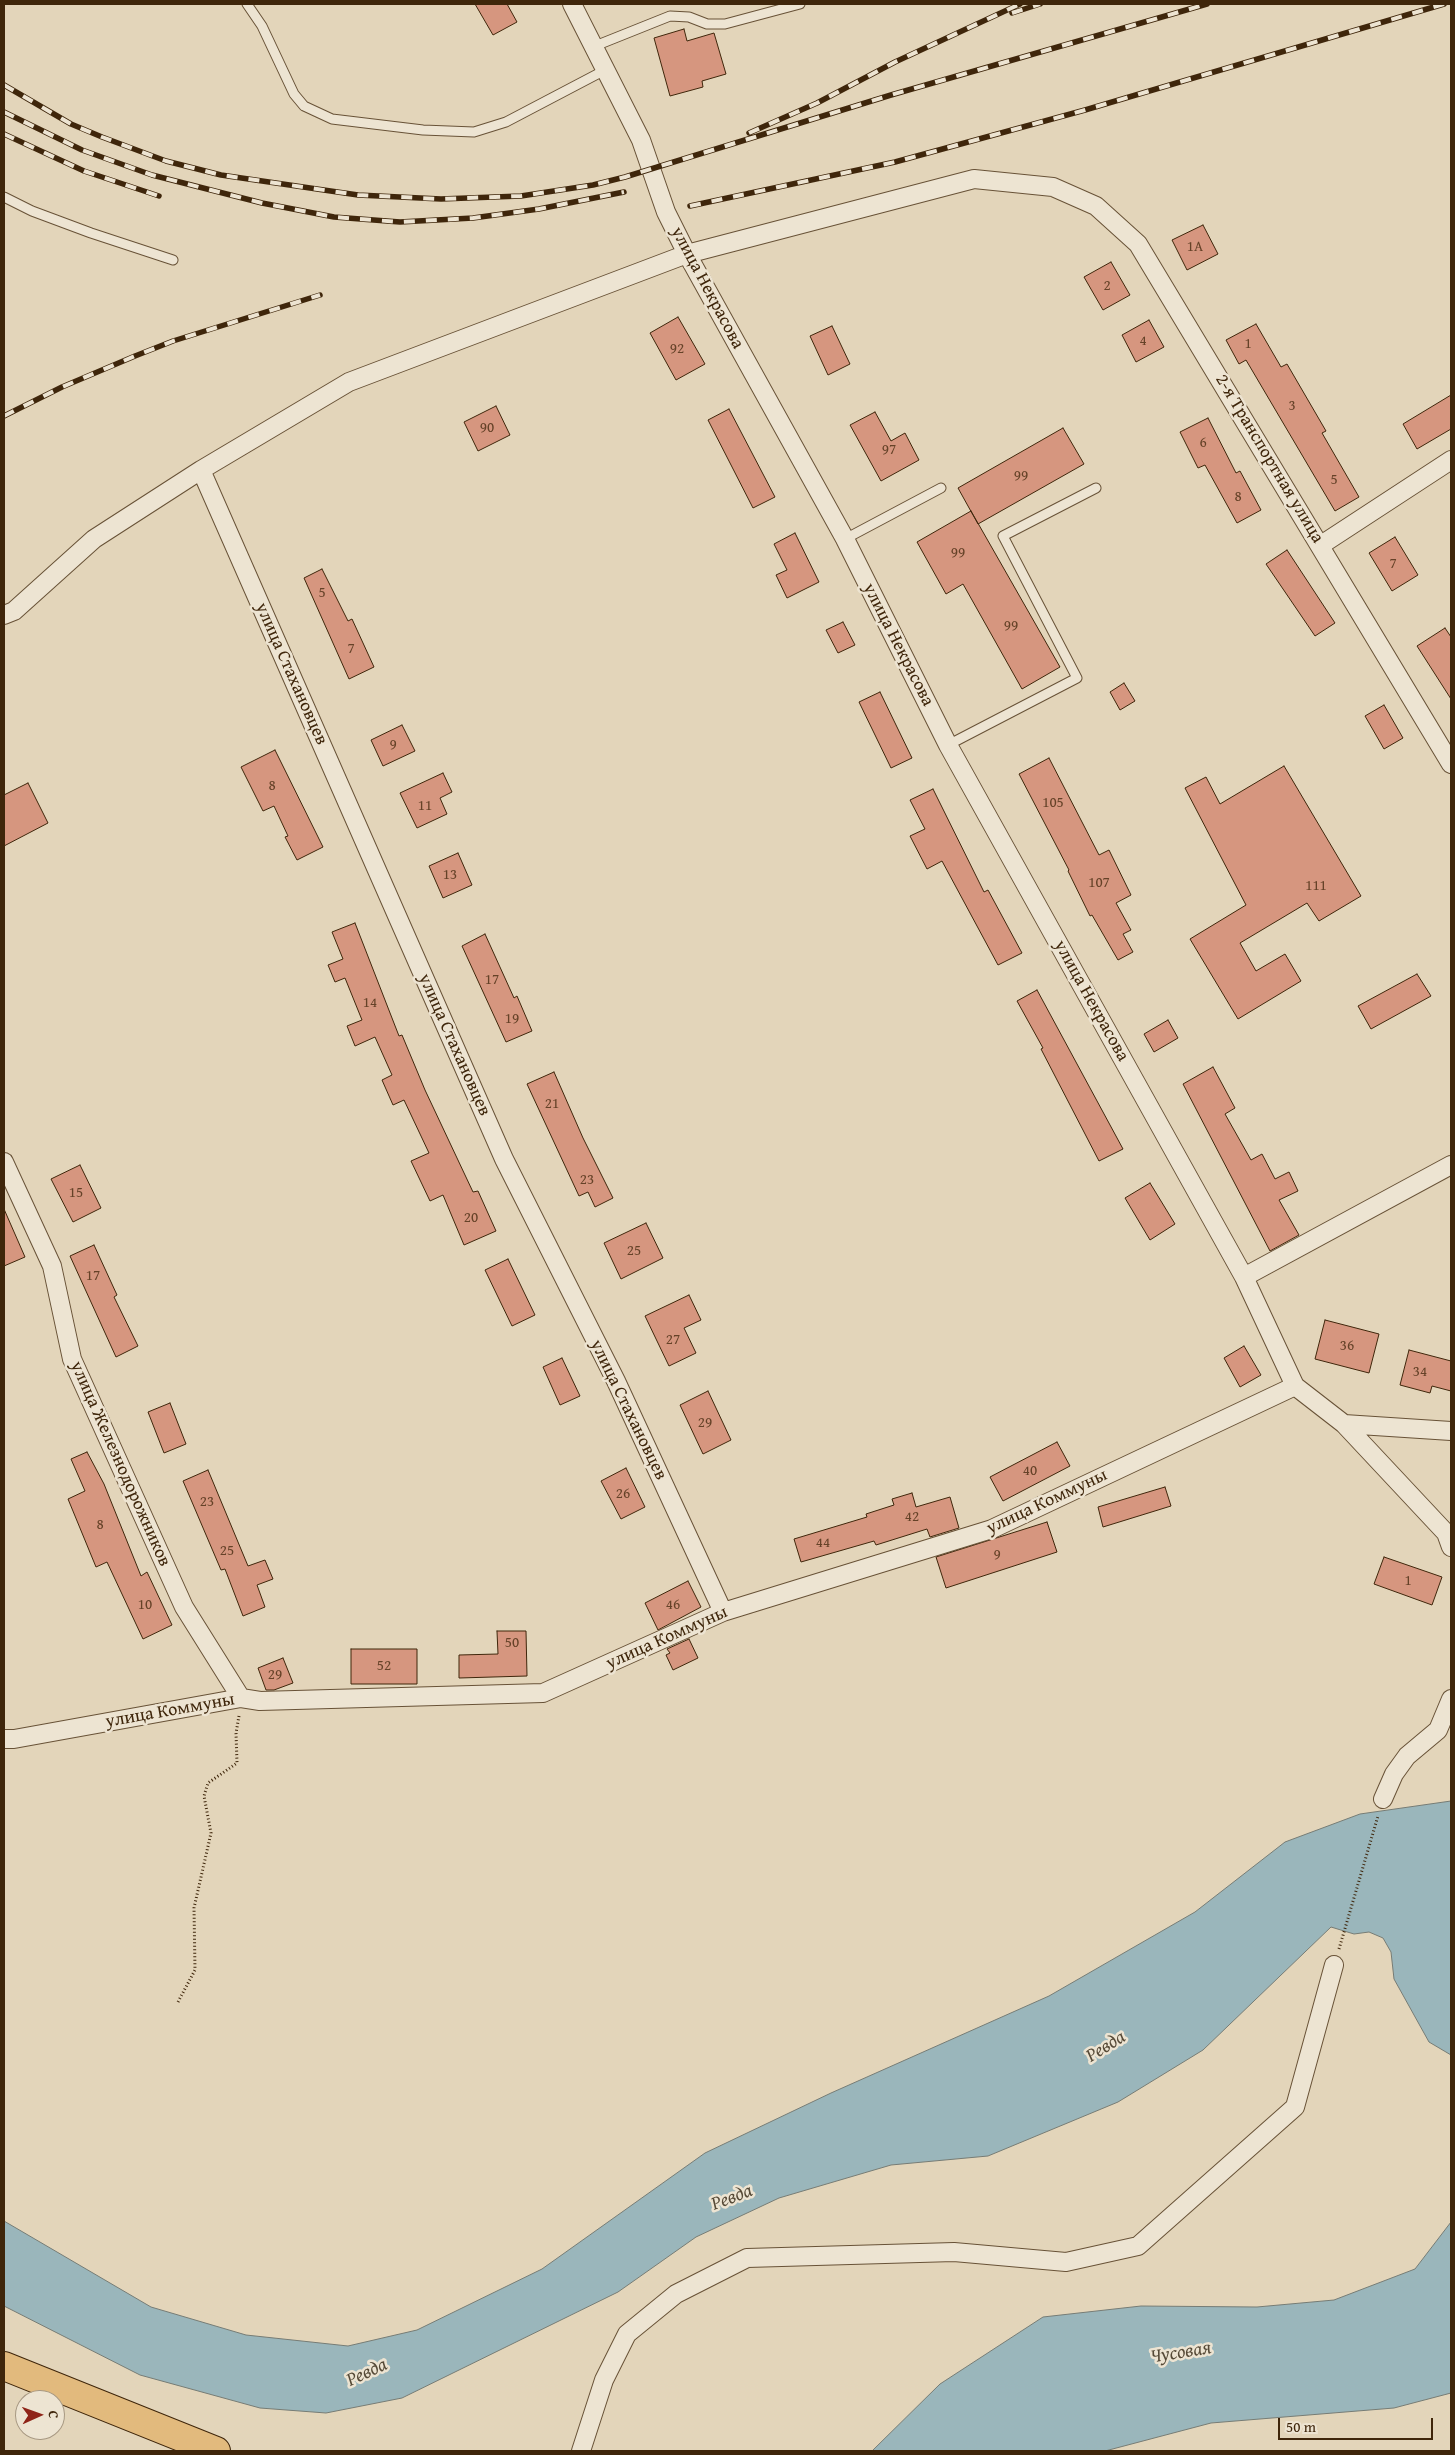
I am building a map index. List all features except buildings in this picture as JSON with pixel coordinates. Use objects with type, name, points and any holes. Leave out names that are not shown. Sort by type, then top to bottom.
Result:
[{"type":"main road","points":[[4,2366],[216,2451]]},
{"type":"street","name":"улица Некрасова","points":[[572,4],[607,69],[641,140],[666,212],[686,254],[846,539],[948,745],[1244,1277]]},
{"type":"street","name":"2-я Транспортная улица","points":[[4,615],[14,611],[94,539],[201,470],[349,382],[686,254],[974,179],[1053,187],[1096,206],[1138,244],[1321,545],[1451,764]]},
{"type":"street","points":[[1321,545],[1451,460]]},
{"type":"street","name":"улица Стахановцев","points":[[201,470],[504,1159],[616,1381],[723,1612]]},
{"type":"street","name":"улица Железнодорожников","points":[[4,1162],[52,1266],[72,1359],[184,1607],[241,1698]]},
{"type":"street","points":[[1451,1165],[1244,1277],[1295,1386],[1344,1424],[1446,1533],[1451,1547]]},
{"type":"street","name":"улица Коммуны","points":[[4,1739],[14,1739],[241,1698],[260,1701],[543,1692],[723,1612],[992,1529],[1295,1386]]},
{"type":"street","points":[[1344,1424],[1451,1431]]},
{"type":"street","points":[[1384,1799],[1394,1774],[1407,1756],[1438,1730],[1451,1699]]},
{"type":"street","points":[[581,2451],[604,2380],[627,2334],[676,2294],[747,2258],[954,2252],[1066,2262],[1138,2246],[1295,2107],[1334,1965]]},
{"type":"lane","points":[[247,4],[262,26],[294,94],[304,106],[332,119],[423,130],[474,132],[506,122],[607,69]]},
{"type":"lane","points":[[594,46],[670,16],[689,18],[707,24],[725,24],[800,4]]},
{"type":"lane","points":[[4,197],[32,211],[91,234],[174,260]]},
{"type":"lane","points":[[846,539],[941,488]]},
{"type":"lane","points":[[948,745],[1077,678],[1002,536],[1096,488]]},
{"type":"path","points":[[178,2002],[195,1970],[194,1908],[211,1833],[204,1796],[208,1783],[237,1763],[236,1733],[241,1698]]},
{"type":"path","points":[[1334,1965],[1384,1799]]},
{"type":"water","name":"Ревда","points":[[1451,1801],[1451,2055],[1429,2042],[1394,1979],[1391,1952],[1383,1938],[1369,1932],[1354,1934],[1331,1927],[1203,2050],[1118,2102],[988,2156],[891,2165],[779,2198],[696,2237],[618,2292],[402,2398],[326,2413],[260,2408],[140,2375],[4,2306],[4,2221],[151,2307],[246,2335],[348,2346],[417,2330],[542,2269],[705,2153],[831,2093],[1049,1996],[1195,1912],[1285,1842],[1360,1814]]},
{"type":"water","name":"Чусовая","points":[[1451,2222],[1451,2393],[1394,2408],[1211,2423],[1105,2451],[872,2451],[940,2384],[1043,2317],[1141,2306],[1257,2307],[1334,2300],[1415,2269]]},
{"type":"railway","points":[[749,133],[817,103],[895,62],[1020,4]]},
{"type":"railway","points":[[1012,13],[1040,4]]},
{"type":"railway","points":[[4,85],[71,124],[102,137],[166,161],[221,175],[358,195],[441,199],[521,196],[593,185],[625,177],[891,95],[1207,4]]},
{"type":"railway","points":[[690,206],[895,162],[1085,110],[1444,4]]},
{"type":"railway","points":[[4,112],[82,150],[152,175],[262,203],[334,217],[400,222],[473,218],[539,209],[624,192]]},
{"type":"railway","points":[[4,134],[84,171],[159,196]]},
{"type":"railway","points":[[4,416],[62,387],[173,341],[320,295]]}]
